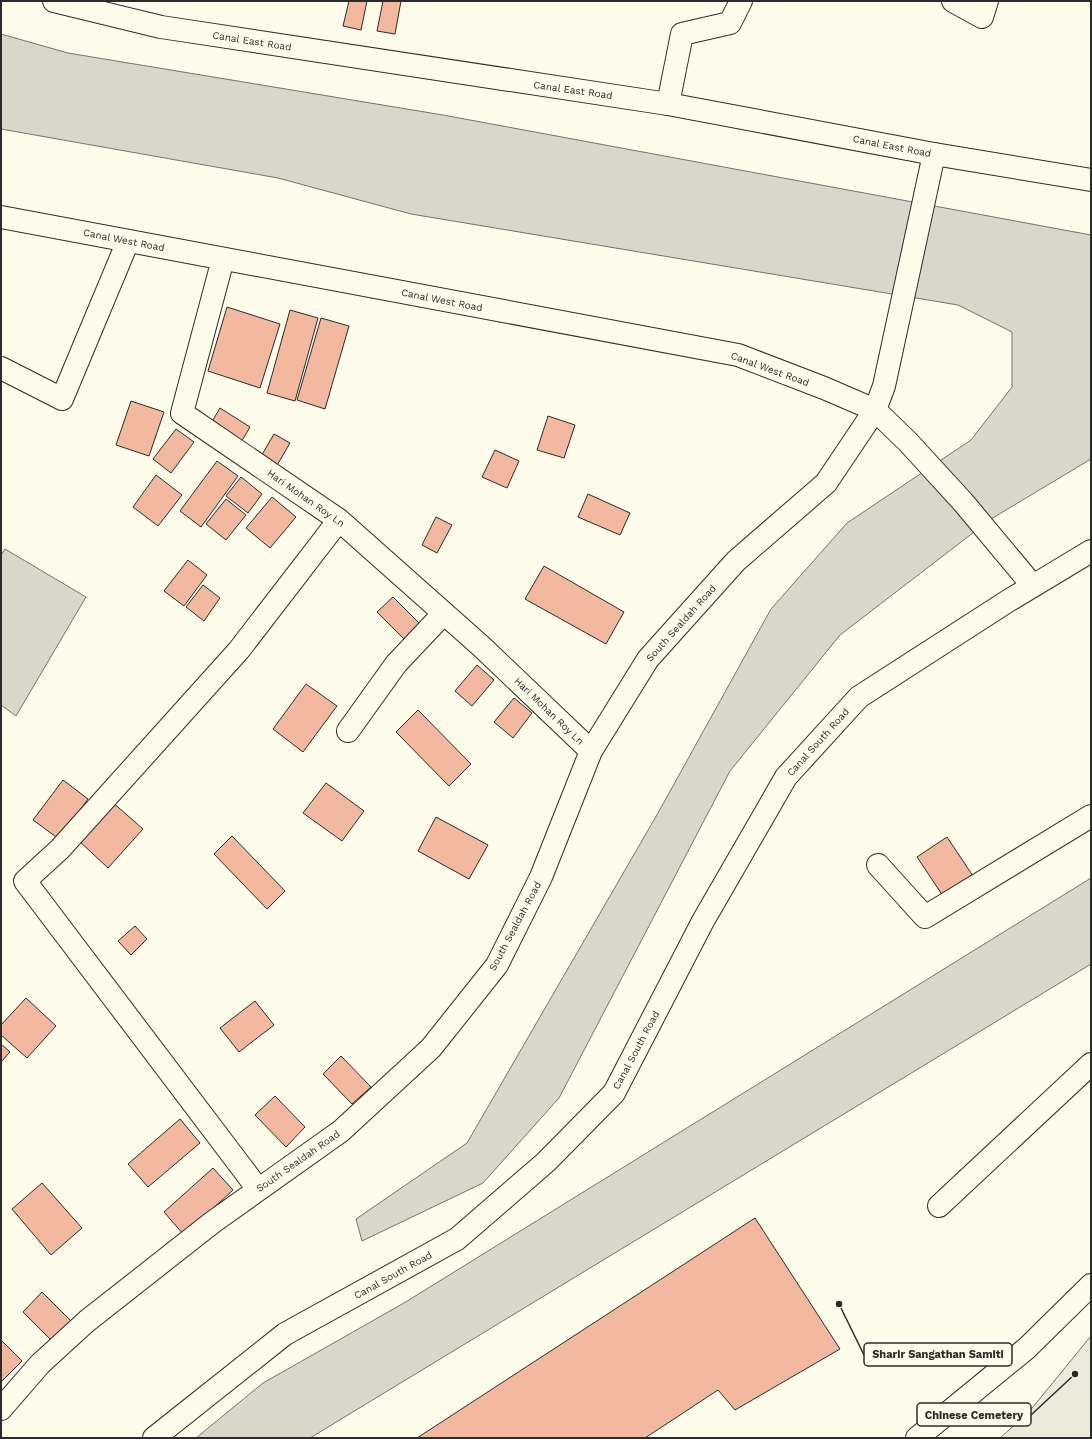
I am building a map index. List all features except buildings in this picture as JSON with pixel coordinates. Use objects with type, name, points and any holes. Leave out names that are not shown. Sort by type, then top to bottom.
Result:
[{"type":"street","name":"Canal East Road","points":[[54,1],[161,27],[668,104],[934,154],[1091,180]]},
{"type":"street","points":[[668,104],[682,34],[730,23],[741,1]]},
{"type":"street","points":[[953,1],[982,17],[987,1]]},
{"type":"street","name":"South Sealdah Road","points":[[1,1409],[40,1364],[87,1321],[213,1222],[341,1131],[431,1048],[497,965],[541,877],[591,751],[648,659],[736,561],[826,483],[875,410],[884,386],[934,154]]},
{"type":"street","name":"Canal West Road","points":[[1,217],[738,356],[824,388],[875,410]]},
{"type":"street","points":[[6,370],[62,399],[128,241]]},
{"type":"street","name":"Hari Mohan Roy Ln","points":[[223,259],[182,412],[339,520],[482,647],[591,751]]},
{"type":"street","points":[[875,410],[908,442],[963,502],[1033,586]]},
{"type":"street","points":[[258,1189],[26,881],[60,850],[239,650],[339,520]]},
{"type":"street","name":"Canal South Road","points":[[154,1438],[285,1334],[457,1239],[546,1162],[614,1093],[704,921],[786,777],[859,697],[1033,586],[1091,552]]},
{"type":"street","points":[[348,731],[396,664],[444,613]]},
{"type":"street","points":[[878,865],[925,917],[1091,816]]},
{"type":"street","points":[[939,1206],[1091,1064]]},
{"type":"street","points":[[917,1438],[1027,1348],[1091,1285]]},
{"type":"shaded area","points":[[1,34],[68,53],[443,115],[1091,235],[1091,459],[991,519],[840,635],[730,771],[559,1098],[483,1183],[362,1241],[356,1219],[467,1143],[658,813],[771,609],[847,523],[971,440],[1012,387],[1012,332],[958,305],[411,214],[278,178],[1,129]]},
{"type":"shaded area","points":[[5,549],[86,597],[16,716],[1,705],[1,555]]},
{"type":"shaded area","points":[[1091,878],[1091,964],[310,1438],[196,1438],[263,1383],[404,1303]]},
{"type":"shaded area","points":[[1091,1336],[1091,1438],[1000,1438],[1028,1413]]},
{"type":"place","name":"Sharir Sangathan Samiti","points":[[839,1304]]},
{"type":"place","name":"Chinese Cemetery","points":[[1075,1374]]}]
